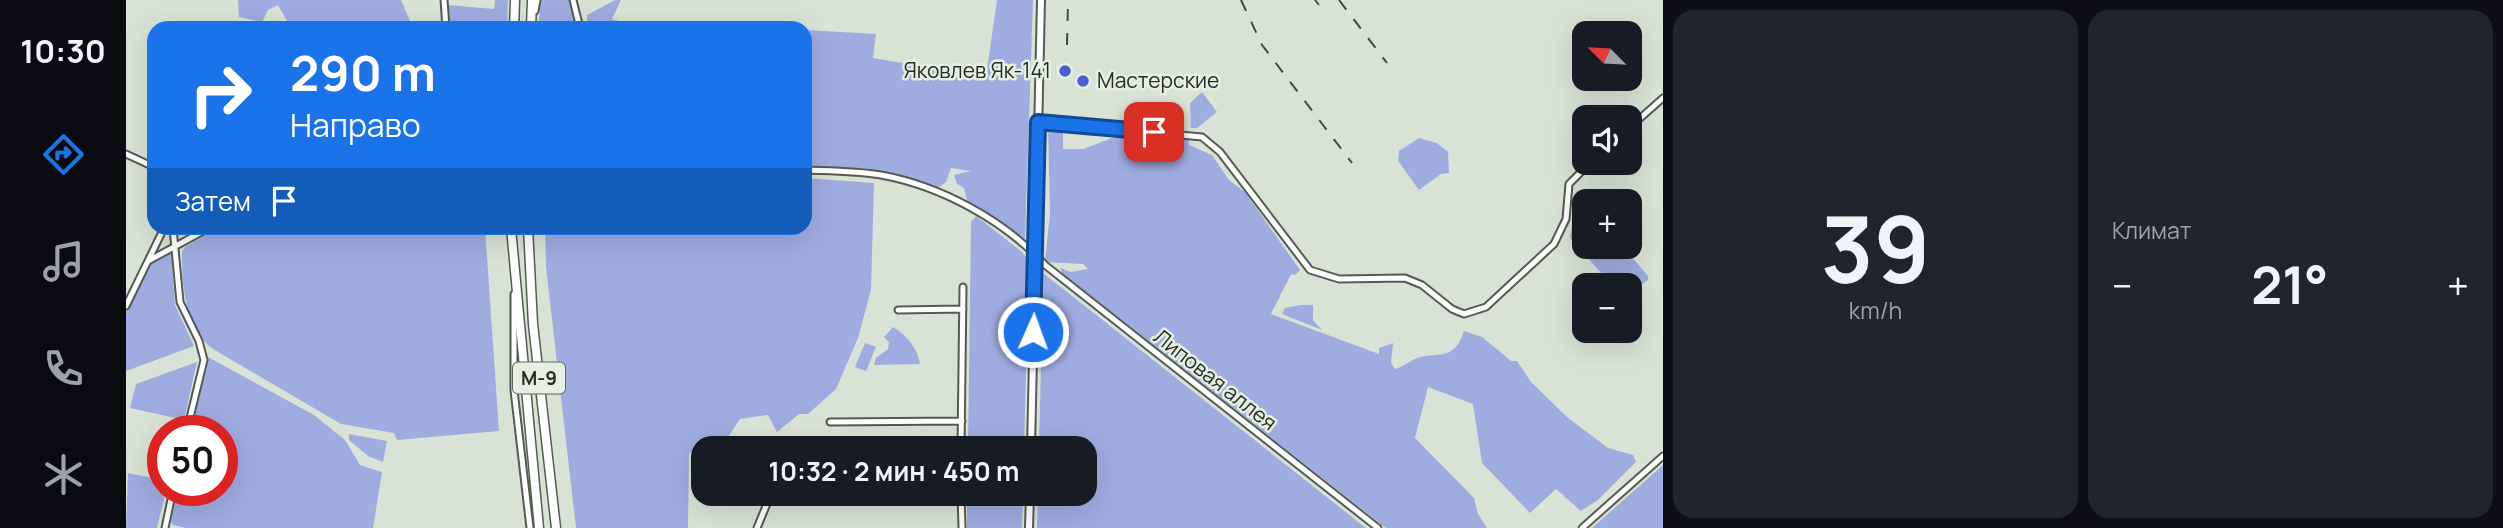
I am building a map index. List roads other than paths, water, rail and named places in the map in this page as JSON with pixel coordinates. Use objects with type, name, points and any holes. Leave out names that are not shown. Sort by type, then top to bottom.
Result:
[{"type":"highway","points":[[514,21],[515,0]]},
{"type":"highway","points":[[532,21],[534,0]]},
{"type":"highway","name":"М-9","points":[[511,235],[539,528]]},
{"type":"highway","name":"М-9","points":[[528,235],[533,324],[555,528]]},
{"type":"main road","points":[[1031,436],[1041,0]]},
{"type":"main road","points":[[1029,528],[1030,506]]},
{"type":"street","points":[[444,0],[446,21]]},
{"type":"street","points":[[573,0],[578,21]]},
{"type":"street","points":[[1642,117],[1663,98]]},
{"type":"street","points":[[1038,122],[1202,137],[1220,152],[1310,270],[1339,279],[1405,278],[1422,285],[1452,309],[1464,314],[1486,307],[1554,244],[1566,219],[1569,184],[1578,175]]},
{"type":"street","points":[[126,154],[147,164]]},
{"type":"street","name":"Липовая аллея","points":[[812,170],[880,175],[938,193],[973,209],[1035,254],[1378,528]]},
{"type":"street","points":[[126,306],[161,235]]},
{"type":"street","points":[[174,235],[180,302],[200,341],[204,360],[191,415]]},
{"type":"street","points":[[148,261],[196,235]]},
{"type":"street","points":[[514,282],[514,390],[530,528]]},
{"type":"street","points":[[961,436],[963,287]]},
{"type":"street","points":[[898,310],[963,309]]},
{"type":"street","points":[[830,422],[962,421]]},
{"type":"street","points":[[1582,528],[1663,456]]},
{"type":"street","points":[[165,528],[170,506]]},
{"type":"street","points":[[757,528],[766,506]]},
{"type":"street","points":[[961,506],[962,528]]},
{"type":"railway","points":[[1067,45],[1068,0]]},
{"type":"railway","points":[[1241,0],[1262,45],[1352,163]]},
{"type":"railway","points":[[1315,0],[1319,5]]},
{"type":"railway","points":[[1339,0],[1387,63]]},
{"type":"place","name":"Яковлев Як-141","points":[[1065,71]]},
{"type":"place","name":"Мастерские","points":[[1083,81]]}]
